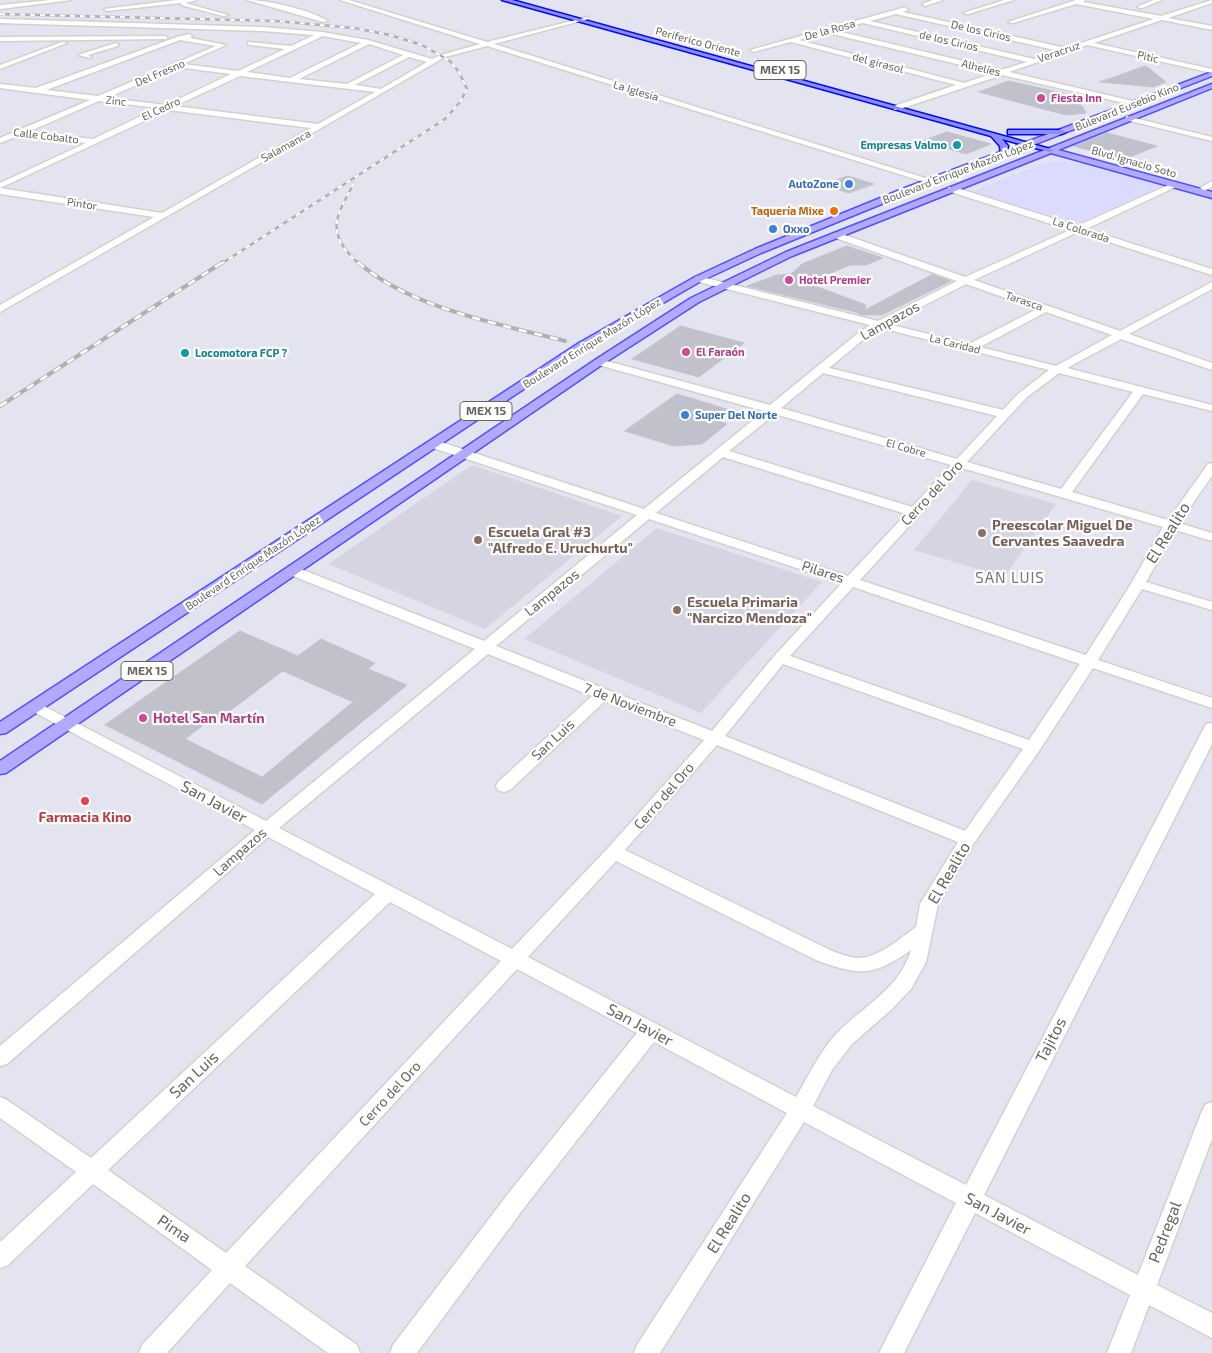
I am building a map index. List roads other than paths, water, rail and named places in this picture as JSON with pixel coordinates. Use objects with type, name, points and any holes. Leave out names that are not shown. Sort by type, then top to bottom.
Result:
[{"type":"highway","name":"Periferico Oriente","points":[[505,0],[1050,150]]},
{"type":"highway","name":"Periferico Oriente","points":[[522,0],[1060,146]]},
{"type":"highway","points":[[1008,132],[1062,132]]},
{"type":"highway","points":[[993,134],[1004,146],[1004,154]]},
{"type":"main road","name":"Boulevard Enrique Mazón López","points":[[0,729],[583,345],[698,279],[764,249],[931,181],[1062,132],[1212,72]]},
{"type":"main road","name":"Bulevard Eusebio Kino","points":[[1050,150],[1212,86]]},
{"type":"main road","name":"Blvd. Ignacio Soto","points":[[1060,146],[1210,189]]},
{"type":"main road","name":"Boulevard Enrique Mazón López","points":[[0,770],[599,362],[667,318],[724,285],[781,258],[1050,150]]},
{"type":"main road","name":"Blvd. Ignacio Soto","points":[[1050,150],[1176,185],[1210,189]]},
{"type":"street","points":[[0,7],[68,0]]},
{"type":"street","points":[[140,0],[106,10],[194,0]]},
{"type":"street","points":[[169,0],[225,15]]},
{"type":"street","points":[[250,0],[299,12],[325,21]]},
{"type":"street","name":"La Iglesia","points":[[342,0],[931,181]]},
{"type":"street","points":[[925,4],[940,0]]},
{"type":"street","points":[[966,13],[1011,0]]},
{"type":"street","points":[[1051,0],[1078,1],[1212,28]]},
{"type":"street","points":[[1140,7],[1159,0]]},
{"type":"street","name":"Veracruz","points":[[897,108],[1212,0]]},
{"type":"street","points":[[1011,22],[1078,1]]},
{"type":"street","points":[[124,4],[150,12]]},
{"type":"street","name":"De la Rosa","points":[[753,50],[908,9]]},
{"type":"street","name":"De los Cirios","points":[[896,12],[1066,50]]},
{"type":"street","name":"Salamanca","points":[[0,309],[454,52],[586,18]]},
{"type":"street","points":[[0,21],[241,28],[322,34],[368,42],[434,62]]},
{"type":"street","name":"de los Cirios","points":[[863,21],[1034,61]]},
{"type":"street","points":[[0,67],[113,24]]},
{"type":"street","points":[[0,39],[181,37],[222,33],[241,28]]},
{"type":"street","name":"Alhelíes","points":[[828,31],[1134,104]]},
{"type":"street","name":"El Cedro","points":[[0,186],[322,34]]},
{"type":"street","points":[[35,91],[181,37]]},
{"type":"street","name":"Del Fresno","points":[[0,141],[179,66],[223,45],[181,37]]},
{"type":"street","points":[[88,57],[81,54],[131,39]]},
{"type":"street","name":"del girasol","points":[[792,40],[963,85]]},
{"type":"street","points":[[291,80],[368,42]]},
{"type":"street","points":[[250,43],[292,48]]},
{"type":"street","name":"Pitic","points":[[1085,43],[1212,72]]},
{"type":"street","points":[[347,87],[409,54]]},
{"type":"street","points":[[179,66],[383,91]]},
{"type":"street","name":"Zinc","points":[[0,86],[320,127]]},
{"type":"street","points":[[1129,118],[1212,139]]},
{"type":"street","name":"Calle Cobalto","points":[[1,131],[92,141]]},
{"type":"street","name":"Lampazos","points":[[0,1058],[266,830],[861,336],[878,325],[966,280],[1176,185]]},
{"type":"street","name":"La Colorada","points":[[951,189],[1212,272]]},
{"type":"street","name":"Pintor","points":[[0,191],[164,216]]},
{"type":"street","name":"Tarasca","points":[[836,235],[1210,364]]},
{"type":"street","name":"La Caridad","points":[[698,279],[1212,408]]},
{"type":"street","name":"Cerro del Oro","points":[[151,1353],[229,1266],[516,960],[715,738],[780,658],[1004,414],[1022,396],[1056,370],[1212,285]]},
{"type":"street","points":[[969,348],[1047,308]]},
{"type":"street","name":"El Cobre","points":[[599,362],[771,409],[1212,537]]},
{"type":"street","points":[[821,369],[1004,414]]},
{"type":"street","points":[[1064,494],[1139,391]]},
{"type":"street","name":"Pilares","points":[[434,444],[1212,703]]},
{"type":"street","points":[[719,452],[914,512]]},
{"type":"street","name":"El Realito","points":[[646,1353],[800,1110],[825,1064],[845,1038],[884,1005],[904,984],[917,962],[929,904],[968,839],[1033,747],[1138,584],[1171,525],[1212,467]]},
{"type":"street","name":"7 de Noviembre","points":[[293,571],[968,839]]},
{"type":"street","points":[[1138,584],[1212,606]]},
{"type":"street","points":[[780,658],[1033,747]]},
{"type":"street","name":"San Luis","points":[[504,786],[602,695]]},
{"type":"street","name":"San Javier","points":[[35,707],[1212,1326]]},
{"type":"street","name":"Tajitos","points":[[891,1353],[1212,728]]},
{"type":"street","points":[[614,852],[823,955],[846,963],[862,966],[876,961],[924,931]]},
{"type":"street","name":"San Luis","points":[[0,1258],[388,893]]},
{"type":"street","points":[[402,1353],[519,1197],[651,1031]]},
{"type":"street","name":"Pima","points":[[0,1106],[91,1172],[229,1266],[348,1353]]},
{"type":"street","name":"Pedregal","points":[[1119,1353],[1212,1111]]},
{"type":"railway","points":[[0,14],[276,21],[354,28],[390,35],[422,45],[450,61],[459,72],[467,89],[460,102],[445,119],[221,264]]},
{"type":"railway","points":[[354,183],[338,216],[337,234],[348,253],[359,264]]},
{"type":"railway","points":[[0,406],[223,262]]},
{"type":"railway","points":[[358,262],[378,278],[428,303],[485,321],[565,341]]},
{"type":"place","name":"Fiesta Inn","points":[[1041,98]]},
{"type":"place","name":"Empresas Valmo","points":[[957,145]]},
{"type":"place","name":"AutoZone","points":[[849,184]]},
{"type":"place","name":"Taquería Mixe","points":[[834,211]]},
{"type":"place","name":"Oxxo","points":[[773,229]]},
{"type":"place","name":"Hotel Premier","points":[[789,280]]},
{"type":"place","name":"El Faraón","points":[[686,352]]},
{"type":"place","name":"Locomotora FCP ?","points":[[185,353]]},
{"type":"place","name":"Super Del Norte","points":[[685,415]]},
{"type":"place","name":"Preescolar Miguel De Cervantes Saavedra","points":[[982,533]]},
{"type":"place","name":"Escuela Gral #3 \"Alfredo E. Uruchurtu\"","points":[[478,540]]},
{"type":"place","name":"Escuela Primaria \"Narcizo Mendoza\"","points":[[677,610]]},
{"type":"place","name":"Hotel San Martín","points":[[143,718]]},
{"type":"place","name":"Farmacia Kino","points":[[85,801]]},
{"type":"district","name":"SAN LUIS","points":[[1010,578]]}]
